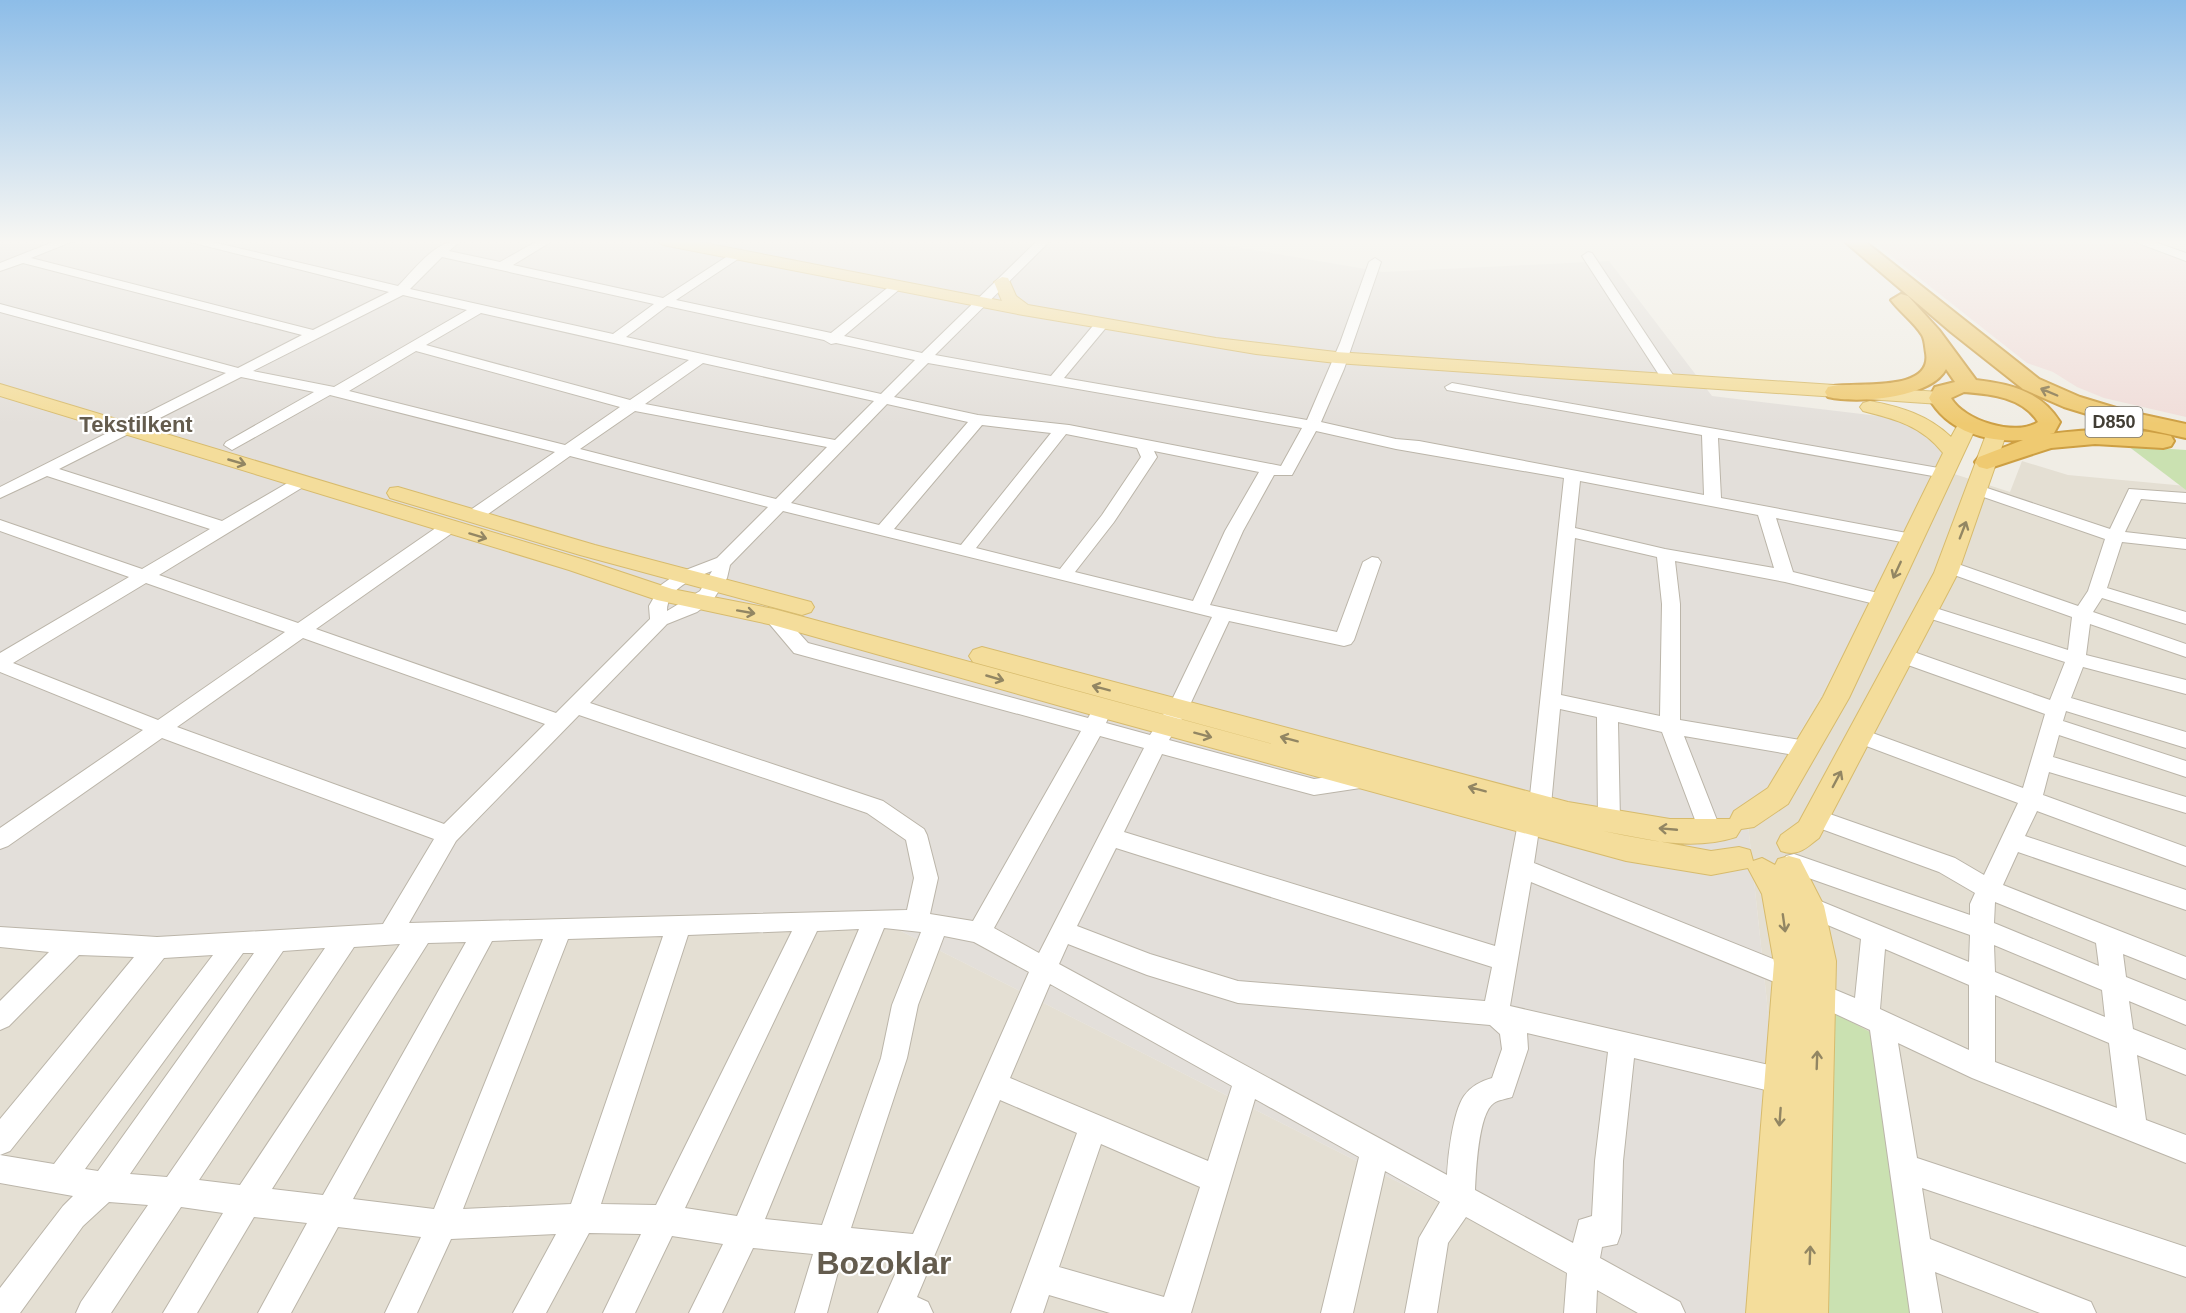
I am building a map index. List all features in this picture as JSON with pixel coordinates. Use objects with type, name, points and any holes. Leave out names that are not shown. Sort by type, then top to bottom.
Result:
[{"type":"highway","points":[[1902,301],[1932,334],[1969,386]]},
{"type":"highway","points":[[1926,301],[2014,374],[2031,384],[2072,402],[2184,437]]},
{"type":"highway","points":[[1958,328],[1994,389]]},
{"type":"highway","points":[[1836,392],[1911,386],[1929,378],[1936,370],[1937,362],[1932,334]]},
{"type":"highway","points":[[1969,386],[1994,389],[2026,400],[2045,416],[2046,428],[2038,433],[2025,435],[1997,432],[1953,411],[1943,392],[1951,388],[1969,386]]},
{"type":"highway","name":"D850","points":[[2045,416],[2184,437]]},
{"type":"highway","points":[[1987,462],[2006,452],[2045,440],[2184,437]]},
{"type":"main road","points":[[976,301],[1238,348],[1423,371],[1953,411]]},
{"type":"main road","points":[[1013,301],[1023,310]]},
{"type":"main road","points":[[1344,360],[1417,362],[1836,392],[1953,411]]},
{"type":"main road","points":[[0,379],[302,481],[577,565],[664,595],[774,616],[1098,718],[1166,727],[1535,814],[1626,849],[1711,863],[1775,861],[1809,830],[1949,567],[1997,432]]},
{"type":"main road","points":[[0,390],[131,425],[232,445],[588,550],[686,574],[720,572],[1166,727],[1367,779],[1535,814],[1609,821],[1776,828],[1777,890],[1782,907],[1790,963],[1767,1313]]},
{"type":"main road","points":[[1864,406],[1912,417],[1931,428],[1949,463]]},
{"type":"main road","points":[[1727,827],[1767,806],[1778,796],[1836,698],[1949,463],[1953,411]]},
{"type":"main road","points":[[1727,827],[1726,843],[1775,861],[1808,906],[1820,961],[1807,1313]]},
{"type":"street","points":[[186,301],[313,334]]},
{"type":"street","points":[[0,493],[380,301]]},
{"type":"street","points":[[449,301],[978,420],[1061,430],[1286,472],[1314,426],[1344,360],[1363,301]]},
{"type":"street","points":[[662,301],[831,340],[1314,426],[1396,444],[1912,539]]},
{"type":"street","points":[[831,340],[877,301]]},
{"type":"street","points":[[1618,301],[1670,381]]},
{"type":"street","points":[[615,339],[665,302]]},
{"type":"street","points":[[390,934],[448,835],[660,620],[688,612],[697,603],[720,572],[779,505],[980,302]]},
{"type":"street","points":[[0,308],[237,372],[331,392],[1222,614],[1344,640],[1372,562]]},
{"type":"street","points":[[232,445],[416,346],[480,308]]},
{"type":"street","points":[[1055,380],[1102,324]]},
{"type":"street","points":[[416,346],[634,406],[839,445]]},
{"type":"street","points":[[475,515],[699,359]]},
{"type":"street","points":[[1452,387],[1710,431],[1949,463]]},
{"type":"street","points":[[883,531],[978,420]]},
{"type":"street","points":[[965,550],[1061,430]]},
{"type":"street","points":[[1710,431],[1713,502]]},
{"type":"street","points":[[1064,575],[1108,518],[1149,457],[1143,444]]},
{"type":"street","points":[[1199,608],[1234,531],[1269,469]]},
{"type":"street","points":[[45,470],[223,527]]},
{"type":"street","points":[[1496,1014],[1521,868],[1535,814],[1551,700],[1572,475]]},
{"type":"street","points":[[0,664],[142,575],[302,481]]},
{"type":"street","points":[[1978,490],[2115,536],[2186,545]]},
{"type":"street","points":[[1982,1069],[1982,904],[2031,800],[2056,712],[2076,659],[2082,615],[2097,591],[2115,536],[2135,493],[2186,498]]},
{"type":"street","points":[[1765,512],[1785,576]]},
{"type":"street","points":[[0,525],[304,630],[568,714],[875,807],[916,835],[926,878],[926,922],[894,1058],[832,1240],[811,1313]]},
{"type":"street","points":[[0,840],[9,823],[162,729],[449,527]]},
{"type":"street","points":[[1567,531],[1665,554],[1785,576],[1883,600]]},
{"type":"street","points":[[1665,554],[1671,604],[1670,726],[1727,827]]},
{"type":"street","points":[[1949,567],[2186,651]]},
{"type":"street","points":[[660,620],[658,606],[664,595],[686,574]]},
{"type":"street","points":[[2097,591],[2186,618]]},
{"type":"street","points":[[1926,611],[2076,659],[2186,687]]},
{"type":"street","points":[[902,1311],[921,1250],[1044,968],[1222,614]]},
{"type":"street","points":[[1901,655],[2056,712],[2186,769]]},
{"type":"street","points":[[0,664],[162,729],[448,835]]},
{"type":"street","points":[[1551,700],[1670,726],[1806,749]]},
{"type":"street","points":[[1607,712],[1609,821]]},
{"type":"street","points":[[2056,712],[2186,740]]},
{"type":"street","points":[[979,932],[1080,756],[1098,718]]},
{"type":"street","points":[[1860,736],[2186,857]]},
{"type":"street","points":[[2043,762],[2186,805]]},
{"type":"street","points":[[1816,818],[1947,866],[1989,890],[2186,968]]},
{"type":"street","points":[[1111,837],[1505,960]]},
{"type":"street","points":[[2012,841],[2186,900]]},
{"type":"street","points":[[1775,861],[1982,929],[2186,1013]]},
{"type":"street","points":[[1521,868],[1789,977]]},
{"type":"street","points":[[1808,906],[2186,1063]]},
{"type":"street","points":[[705,1313],[745,1232],[876,920]]},
{"type":"street","points":[[0,937],[73,945],[157,948],[390,934],[876,920],[926,922],[979,932],[1583,1268],[1669,1313]]},
{"type":"street","points":[[619,1313],[809,922]]},
{"type":"street","points":[[529,1313],[581,1218],[678,927]]},
{"type":"street","points":[[401,1313],[442,1225],[559,930]]},
{"type":"street","points":[[274,1313],[485,931]]},
{"type":"street","points":[[1064,932],[1147,964],[1238,992],[1496,1014],[1782,1082]]},
{"type":"street","points":[[179,1313],[247,1201],[421,933]]},
{"type":"street","points":[[1874,934],[1874,1019],[1904,1168],[1926,1313]]},
{"type":"street","points":[[92,1313],[347,937]]},
{"type":"street","points":[[2108,937],[2133,1128]]},
{"type":"street","points":[[1,1313],[73,1216],[104,1187],[276,941]]},
{"type":"street","points":[[61,1178],[237,942]]},
{"type":"street","points":[[0,1018],[73,945]]},
{"type":"street","points":[[0,1141],[157,948]]},
{"type":"street","points":[[1819,994],[1982,1069],[2186,1149]]},
{"type":"street","points":[[1421,1313],[1434,1238],[1460,1199],[1462,1159],[1474,1105],[1485,1093],[1502,1088],[1515,1049],[1512,1028],[1496,1014]]},
{"type":"street","points":[[1580,1313],[1583,1268],[1590,1231],[1606,1233],[1609,1161],[1622,1044]]},
{"type":"street","points":[[1175,1313],[1247,1082]]},
{"type":"street","points":[[994,1084],[1218,1180]]},
{"type":"street","points":[[1027,1313],[1093,1127]]},
{"type":"street","points":[[1337,1313],[1375,1152]]},
{"type":"street","points":[[1904,1168],[2186,1262]]},
{"type":"street","points":[[0,1169],[104,1187],[175,1192],[442,1225],[581,1218],[664,1220],[745,1232],[921,1250]]},
{"type":"street","points":[[1916,1249],[2080,1313]]},
{"type":"street","points":[[1039,1277],[1165,1313]]},
{"type":"shaded area","points":[[0,301],[1640,301],[1712,396],[1887,417],[1931,432],[1947,448],[1948,472],[1748,824],[1800,1313],[1658,1313],[889,925],[256,951],[0,932]]},
{"type":"shaded area","points":[[1949,301],[2186,301],[2186,417],[2104,398],[2077,387],[2053,372],[2027,363]]},
{"type":"shaded area","points":[[2022,461],[2068,475],[2186,486],[2186,1313],[1800,1313],[1748,824],[1948,472],[2010,492]]},
{"type":"shaded area","points":[[889,925],[1658,1313],[0,1313],[0,932],[256,951]]},
{"type":"green space","points":[[2128,446],[2186,450],[2186,490]]},
{"type":"green space","points":[[1825,1008],[1870,1032],[1911,1313],[1815,1313]]},
{"type":"district","name":"Tekstilkent","points":[[136,424]]},
{"type":"district","name":"Bozoklar","points":[[884,1263]]}]
